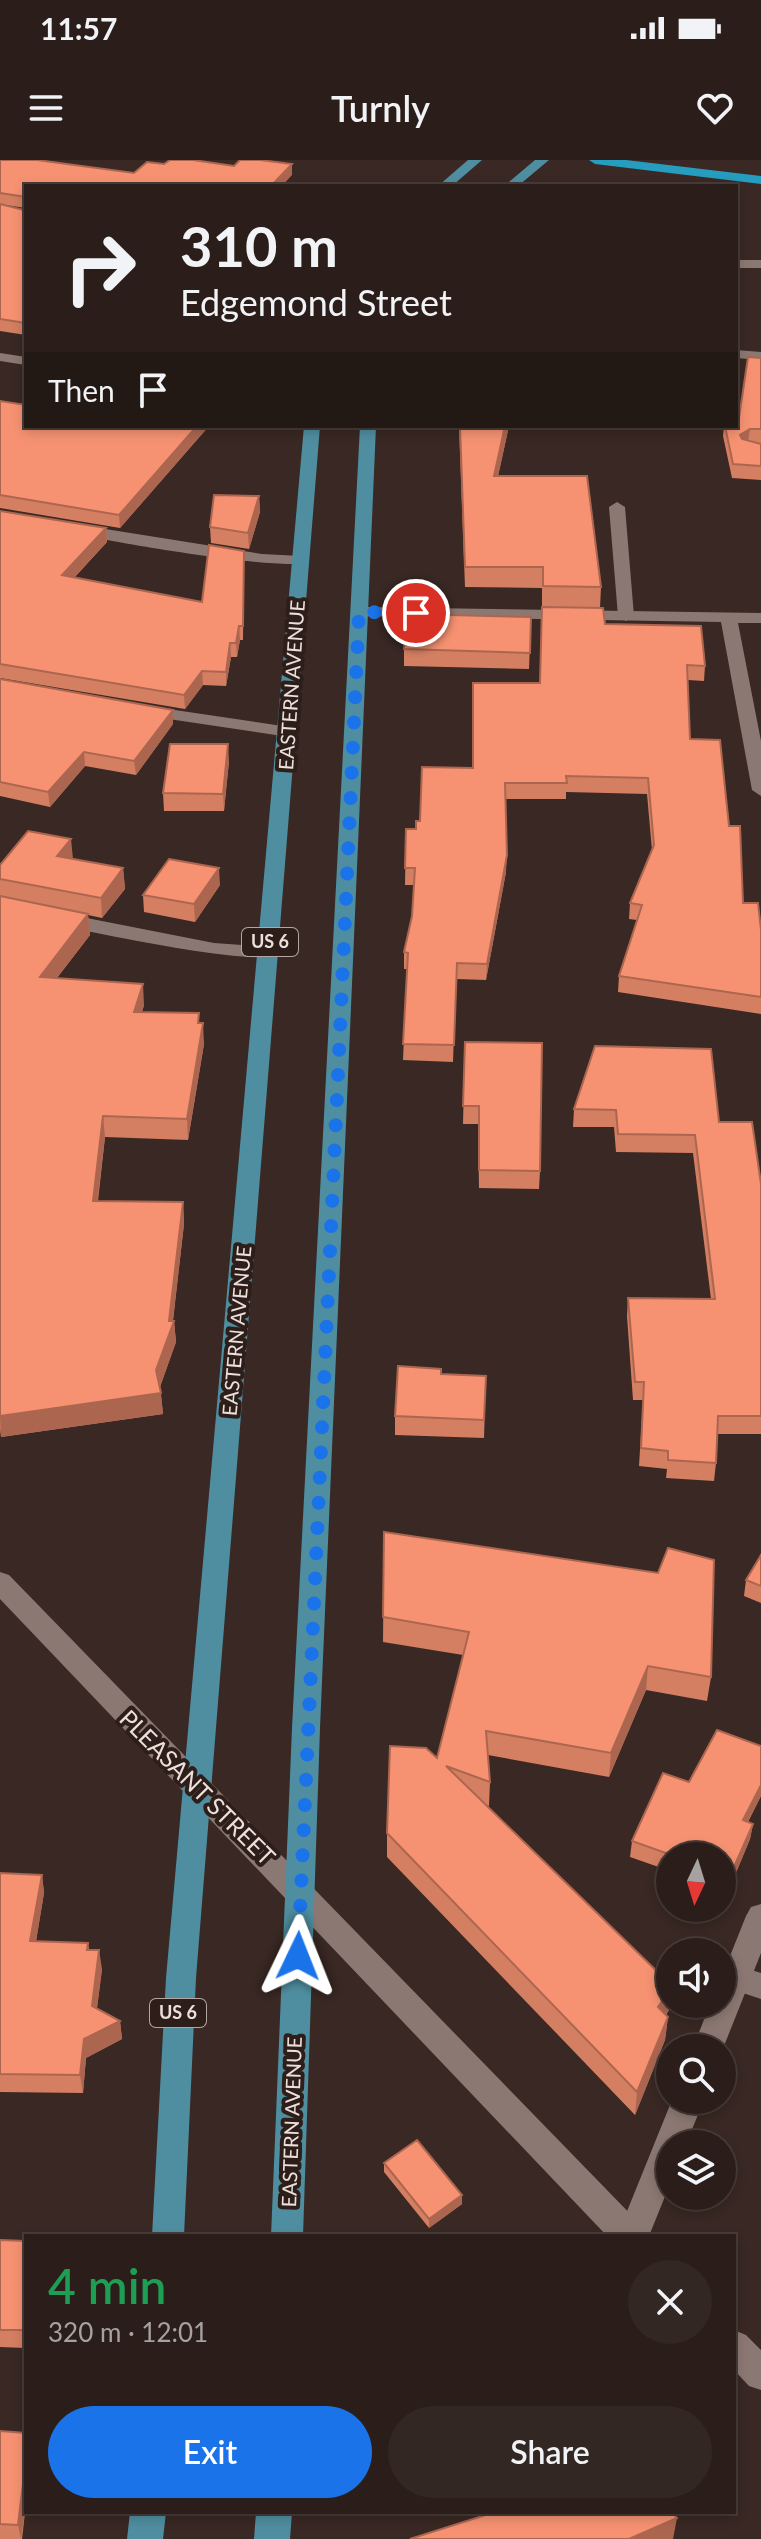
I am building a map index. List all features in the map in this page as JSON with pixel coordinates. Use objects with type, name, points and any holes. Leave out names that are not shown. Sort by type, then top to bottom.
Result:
[{"type":"highway","points":[[595,160],[761,180]]},
{"type":"main road","points":[[512,184],[543,160]]},
{"type":"main road","points":[[446,184],[475,161]]},
{"type":"main road","name":"EASTERN AVENUE","points":[[168,2234],[174,2071],[289,732],[312,428]]},
{"type":"main road","name":"EASTERN AVENUE","points":[[287,2234],[368,428]]},
{"type":"main road","points":[[145,2539],[148,2514]]},
{"type":"main road","points":[[272,2539],[274,2514]]},
{"type":"street","points":[[738,264],[761,264]]},
{"type":"street","points":[[738,354],[761,356]]},
{"type":"street","points":[[0,357],[24,361]]},
{"type":"street","points":[[617,507],[626,616]]},
{"type":"street","points":[[61,526],[242,556],[301,561]]},
{"type":"street","points":[[359,612],[761,618]]},
{"type":"street","points":[[729,618],[761,790]]},
{"type":"street","points":[[122,706],[289,732]]},
{"type":"street","points":[[0,907],[214,949],[269,953]]},
{"type":"street","name":"PLEASANT STREET","points":[[0,1582],[197,1790],[301,1892],[629,2234]]},
{"type":"street","points":[[716,2034],[748,1982],[761,1916]]},
{"type":"street","points":[[632,2234],[682,2114]]},
{"type":"street","points":[[736,2348],[761,2374]]},
{"type":"building","points":[[0,160],[37,160],[134,173],[147,162],[164,164],[170,160],[234,166],[240,160],[292,164],[273,184],[24,184],[24,197],[0,193]]},
{"type":"building","points":[[0,204],[24,210],[24,323],[0,319]]},
{"type":"building","points":[[748,357],[761,358],[761,429],[750,429],[740,435],[742,439],[761,444],[761,466],[733,464],[725,428],[738,428]]},
{"type":"building","points":[[0,401],[24,405],[24,428],[195,428],[119,515],[0,495]]},
{"type":"building","points":[[460,428],[505,428],[494,476],[587,476],[601,587],[543,586],[543,567],[465,567]]},
{"type":"building","points":[[214,495],[259,496],[248,533],[210,527]]},
{"type":"building","points":[[0,511],[106,528],[62,575],[202,602],[209,545],[244,551],[243,626],[239,626],[236,643],[230,643],[226,672],[202,671],[184,695],[0,664]]},
{"type":"building","points":[[542,607],[603,608],[605,624],[701,626],[705,666],[687,665],[690,739],[720,740],[729,826],[740,826],[743,903],[758,903],[761,997],[619,976],[642,905],[630,903],[654,845],[648,778],[566,776],[567,783],[505,783],[507,855],[487,964],[457,963],[454,1045],[403,1044],[408,953],[404,952],[412,916],[415,868],[405,868],[406,829],[416,829],[416,821],[420,821],[422,767],[473,768],[473,683],[540,683]]},
{"type":"building","points":[[407,614],[531,617],[530,653],[404,649]]},
{"type":"building","points":[[0,679],[173,710],[134,761],[84,752],[48,792],[0,782]]},
{"type":"building","points":[[170,744],[228,744],[223,794],[163,793]]},
{"type":"building","points":[[28,831],[71,839],[57,856],[123,868],[101,898],[0,879],[0,865]]},
{"type":"building","points":[[169,859],[219,868],[194,904],[143,895]]},
{"type":"building","points":[[0,896],[88,914],[40,977],[143,984],[134,1012],[199,1013],[198,1023],[203,1023],[187,1119],[103,1116],[93,1201],[183,1202],[169,1321],[174,1321],[156,1370],[161,1393],[0,1416]]},
{"type":"building","points":[[465,1042],[542,1043],[540,1171],[479,1170],[479,1106],[463,1106]]},
{"type":"building","points":[[595,1046],[711,1049],[719,1122],[752,1122],[761,1184],[761,1416],[718,1416],[716,1463],[668,1460],[668,1451],[641,1448],[644,1382],[635,1382],[628,1298],[715,1299],[695,1135],[618,1134],[616,1110],[574,1109]]},
{"type":"building","points":[[398,1366],[441,1369],[441,1374],[486,1376],[484,1420],[395,1416]]},
{"type":"building","points":[[384,1532],[658,1573],[668,1548],[714,1560],[711,1677],[648,1666],[611,1753],[486,1731],[490,1782],[446,1766],[656,1970],[656,2018],[668,2018],[661,2034],[656,2034],[656,2046],[637,2092],[387,1833],[390,1746],[426,1748],[437,1758],[469,1632],[383,1617]]},
{"type":"building","points":[[761,1555],[761,1586],[746,1580]]},
{"type":"building","points":[[717,1730],[761,1746],[761,1785],[743,1820],[753,1824],[736,1862],[736,1842],[656,1842],[656,1850],[632,1841],[663,1773],[689,1782]]},
{"type":"building","points":[[0,1873],[42,1875],[30,1941],[88,1943],[87,1950],[99,1950],[92,2006],[120,2021],[84,2039],[80,2075],[0,2074]]},
{"type":"building","points":[[417,2140],[462,2195],[429,2219],[384,2163]]},
{"type":"building","points":[[0,2240],[24,2241],[24,2330],[0,2330]]},
{"type":"building","points":[[0,2431],[24,2433],[24,2476],[18,2525],[0,2524]]},
{"type":"building","points":[[489,2514],[674,2514],[677,2518],[629,2539],[410,2539]]},
{"type":"route","points":[[298,1956],[359,612],[416,613]]}]
